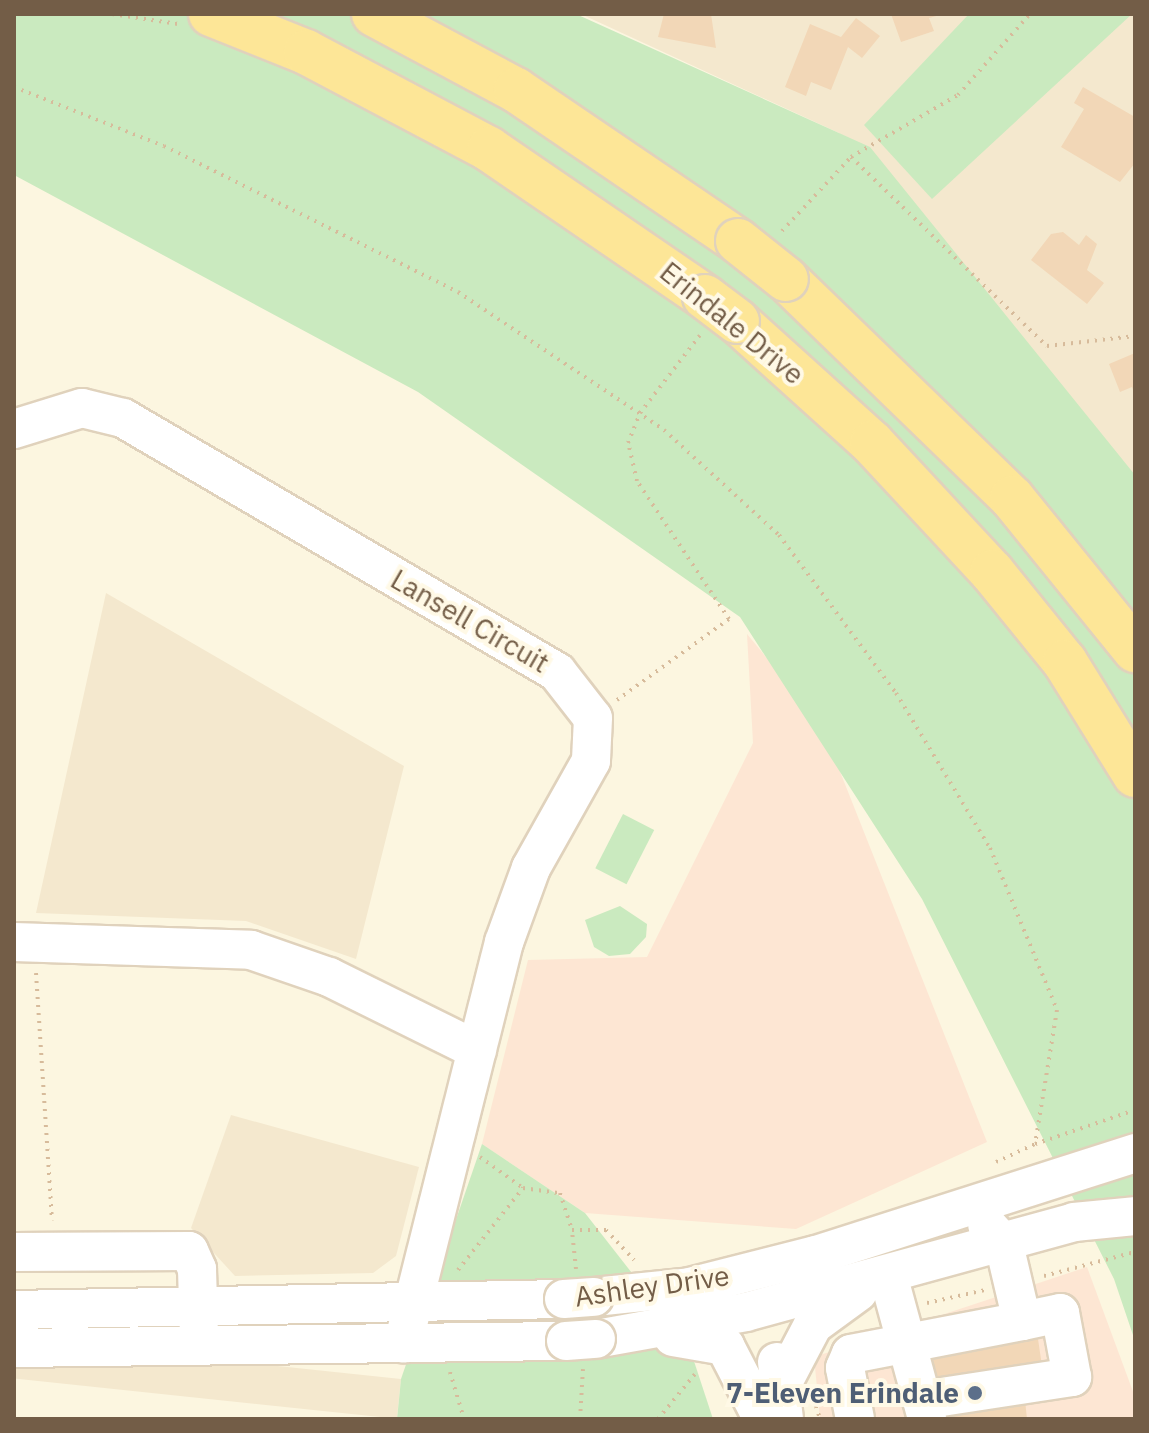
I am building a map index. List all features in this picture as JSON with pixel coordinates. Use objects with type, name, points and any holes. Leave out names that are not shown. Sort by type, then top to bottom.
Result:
[{"type":"main road","name":"Erindale Drive","points":[[211,14],[306,52],[489,149],[717,313],[872,443],[983,561],[1065,662],[1135,775]]},
{"type":"main road","points":[[374,14],[516,90],[766,253],[1012,498],[1135,650]]},
{"type":"street","name":"Lansell Circuit","points":[[14,429],[82,408],[123,418],[557,672],[580,692],[593,718]]},
{"type":"street","points":[[403,1343],[477,1050],[531,868],[591,761],[593,718]]},
{"type":"street","points":[[24,942],[202,945],[278,957],[477,1050]]},
{"type":"street","name":"Ashley Drive","points":[[14,1348],[199,1329],[415,1298],[579,1298],[754,1271],[1135,1153]]},
{"type":"street","points":[[969,1205],[1004,1244],[1022,1321]]},
{"type":"street","name":"Ashley Drive","points":[[14,1310],[199,1329],[403,1343],[597,1337],[758,1309],[1004,1244],[1074,1222],[1135,1216]]},
{"type":"street","points":[[14,1252],[189,1251],[199,1329]]},
{"type":"street","points":[[754,1271],[770,1408]]},
{"type":"street","points":[[770,1408],[813,1325],[885,1276],[906,1341],[920,1413],[1072,1377],[1060,1313],[906,1341],[851,1354],[845,1368],[855,1419]]},
{"type":"street","points":[[597,1337],[691,1334],[725,1346],[770,1408]]},
{"type":"path","points":[[766,253],[851,157],[958,95],[1030,14]]},
{"type":"path","points":[[14,87],[164,146],[458,292],[640,413],[779,535],[896,693],[990,848],[1057,1010],[1035,1144],[1052,1143],[1135,1110]]},
{"type":"path","points":[[851,157],[1047,346],[1135,336]]},
{"type":"path","points":[[593,718],[729,619],[637,481],[628,443],[640,413],[717,313]]},
{"type":"path","points":[[24,942],[54,1252]]},
{"type":"path","points":[[458,1123],[469,1150],[523,1188],[560,1193],[572,1230]]},
{"type":"path","points":[[415,1298],[454,1275],[523,1188]]},
{"type":"path","points":[[1087,1267],[1135,1252]]},
{"type":"path","points":[[658,1419],[701,1365]]},
{"type":"shaded area","points":[[581,14],[1135,14],[1135,478],[839,133]]},
{"type":"shaded area","points":[[106,593],[404,766],[356,959],[246,921],[36,913]]},
{"type":"shaded area","points":[[747,634],[795,692],[835,759],[987,1142],[796,1229],[585,1213],[482,1144],[528,960],[647,957],[753,743]]},
{"type":"shaded area","points":[[231,1115],[419,1167],[396,1256],[373,1273],[235,1276],[191,1228]]},
{"type":"shaded area","points":[[1087,1267],[1135,1397],[1135,1419],[820,1419],[814,1357]]},
{"type":"shaded area","points":[[16,1339],[401,1379],[397,1419],[14,1379]]},
{"type":"green space","points":[[14,14],[576,14],[870,147],[1135,475],[1135,1341],[1114,1279],[922,899],[740,617],[418,392],[14,175]]},
{"type":"green space","points":[[969,14],[1132,14],[932,199],[864,125]]},
{"type":"green space","points":[[623,814],[654,830],[626,884],[595,868]]},
{"type":"green space","points":[[620,906],[647,924],[646,937],[630,954],[609,956],[594,947],[585,920]]},
{"type":"green space","points":[[482,1144],[585,1213],[689,1346],[713,1419],[397,1419],[401,1379]]},
{"type":"building","points":[[664,14],[711,14],[716,48],[658,37]]},
{"type":"building","points":[[891,14],[940,15],[929,18],[934,31],[901,42]]},
{"type":"building","points":[[856,18],[880,36],[862,58],[848,47],[831,90],[811,82],[806,96],[785,87],[810,24],[841,37]]},
{"type":"building","points":[[1083,87],[1135,117],[1135,163],[1120,182],[1061,147],[1084,109],[1074,103]]},
{"type":"building","points":[[1063,232],[1079,245],[1086,235],[1097,244],[1087,270],[1104,283],[1087,304],[1031,260],[1051,234]]},
{"type":"building","points":[[1135,353],[1135,395],[1132,387],[1120,392],[1109,364]]},
{"type":"building","points":[[1038,1339],[1042,1366],[1025,1400],[1027,1419],[948,1419],[925,1358]]},
{"type":"place","name":"7-Eleven Erindale","points":[[975,1393]]}]
